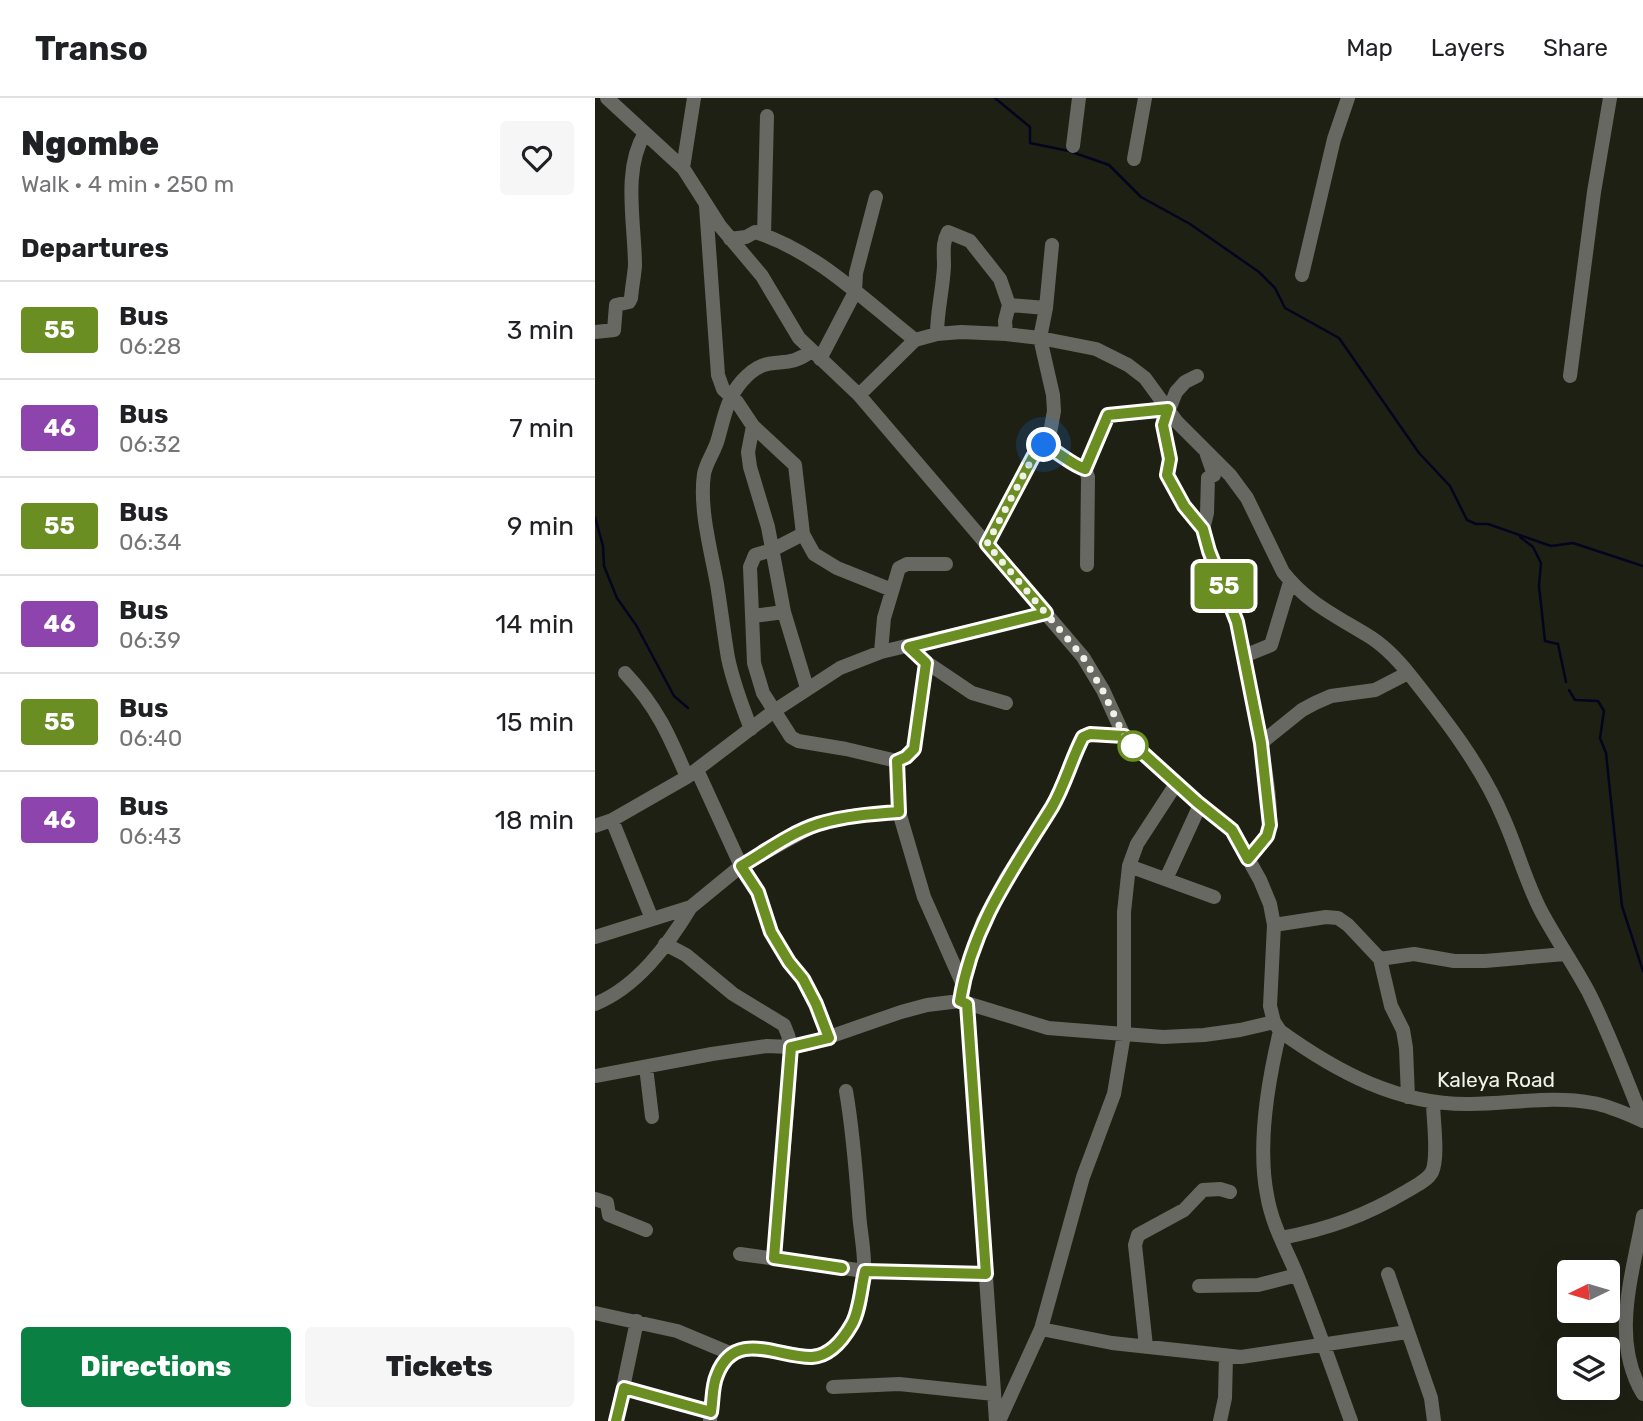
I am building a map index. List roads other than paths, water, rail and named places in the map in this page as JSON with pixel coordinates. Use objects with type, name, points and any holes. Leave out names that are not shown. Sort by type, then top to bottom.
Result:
[{"type":"street","points":[[607,98],[683,168],[730,239],[762,276],[793,329],[816,355],[859,395],[1083,657],[1124,736],[1200,805],[1232,830],[1260,880],[1270,905],[1274,925],[1270,1006],[1277,1026],[1264,1126],[1266,1192],[1272,1220],[1297,1275],[1351,1421]]},
{"type":"street","points":[[683,168],[694,98]]},
{"type":"street","points":[[1073,146],[1079,98]]},
{"type":"street","points":[[1135,159],[1145,98]]},
{"type":"street","points":[[1302,275],[1334,139],[1348,98]]},
{"type":"street","points":[[1570,376],[1594,192],[1610,98]]},
{"type":"street","points":[[764,235],[767,116]]},
{"type":"street","points":[[595,332],[614,330],[616,305],[629,302],[631,298],[635,264],[633,169],[635,151],[645,133]]},
{"type":"street","points":[[751,729],[729,660],[710,549],[704,473],[731,396],[757,366],[770,361],[792,362],[816,355],[855,292],[856,273],[876,197]]},
{"type":"street","points":[[706,204],[718,375],[723,389],[753,426],[795,465],[803,534],[814,554],[824,561],[892,590]]},
{"type":"street","points":[[730,239],[746,237],[755,232],[786,244],[824,266],[915,340]]},
{"type":"street","points":[[937,334],[937,309],[944,267],[943,245],[948,232],[970,241],[1000,279],[1009,305],[1005,321],[1006,334]]},
{"type":"street","points":[[987,544],[1033,457],[1050,433],[1054,411],[1040,338],[1046,308],[1052,245]]},
{"type":"street","points":[[1009,305],[1046,308]]},
{"type":"street","points":[[859,395],[915,340],[937,334],[961,332],[1040,338],[1096,349],[1128,365],[1145,378],[1177,422],[1230,475],[1247,498],[1290,582],[1318,607],[1369,636],[1392,654],[1451,727],[1487,783],[1541,911],[1579,975],[1607,1031],[1643,1121]]},
{"type":"street","points":[[1197,376],[1185,382],[1176,392],[1163,425],[1170,459],[1167,475],[1184,506],[1203,529],[1237,622],[1261,743],[1270,825],[1267,836],[1248,859]]},
{"type":"street","points":[[1087,565],[1088,477],[1085,469],[1108,415],[1168,409]]},
{"type":"street","points":[[753,426],[748,452],[750,467],[768,527],[784,612],[807,688]]},
{"type":"street","points":[[1044,445],[1085,469]]},
{"type":"street","points":[[1203,529],[1207,513],[1208,478],[1214,475],[1206,449]]},
{"type":"street","points":[[803,534],[772,550],[755,555],[750,567],[754,663],[763,693],[791,737],[798,741],[897,761],[906,757],[914,749],[926,663]]},
{"type":"street","points":[[881,652],[884,618],[902,565],[946,564]]},
{"type":"street","points":[[1244,656],[1271,645],[1290,582]]},
{"type":"street","points":[[753,616],[784,612]]},
{"type":"street","points":[[595,826],[612,820],[692,774],[774,711],[840,668],[881,652],[1046,613]]},
{"type":"street","points":[[909,647],[926,663],[972,693],[1006,703]]},
{"type":"street","points":[[625,673],[646,695],[664,724],[741,866],[758,892],[771,932],[803,979],[829,1038]]},
{"type":"street","points":[[1261,743],[1302,710],[1315,703],[1331,696],[1375,690],[1408,673]]},
{"type":"street","points":[[997,1421],[963,985],[983,921],[1006,878],[1053,805],[1083,737],[1090,734],[1124,736]]},
{"type":"street","points":[[897,761],[899,812],[924,897],[963,985]]},
{"type":"street","points":[[997,1421],[1041,1329],[1083,1177],[1114,1094],[1124,1034],[1124,912],[1129,866],[1137,844],[1176,784]]},
{"type":"street","points":[[1166,879],[1200,805]]},
{"type":"street","points":[[595,1004],[627,985],[665,944],[691,907],[741,866],[815,825],[849,816],[899,812]]},
{"type":"street","points":[[612,820],[652,919]]},
{"type":"street","points":[[1129,866],[1214,897]]},
{"type":"street","points":[[595,937],[691,907]]},
{"type":"street","points":[[1274,925],[1327,917],[1338,918],[1380,959],[1391,1006],[1403,1030],[1408,1097]]},
{"type":"street","points":[[665,944],[686,955],[733,994],[784,1025],[791,1047],[774,1258]]},
{"type":"street","points":[[1380,959],[1414,954],[1477,962],[1565,954]]},
{"type":"street","points":[[595,1076],[767,1046],[791,1047],[829,1038],[927,1005],[964,1003],[1048,1028],[1163,1037],[1277,1026]]},
{"type":"street","name":"Kaleya Road","points":[[1277,1026],[1338,1070],[1365,1083],[1408,1097],[1433,1102],[1470,1104],[1549,1099],[1593,1103],[1643,1121]]},
{"type":"street","points":[[646,1067],[652,1117]]},
{"type":"street","points":[[624,1388],[711,1417],[716,1376],[732,1354],[742,1349],[778,1350],[814,1357],[828,1352],[840,1341],[854,1322],[865,1271],[853,1130],[846,1091]]},
{"type":"street","points":[[1281,1238],[1348,1221],[1383,1205],[1428,1178],[1434,1168],[1435,1157],[1433,1102]]},
{"type":"street","points":[[1146,1346],[1135,1245],[1138,1235],[1184,1210],[1203,1190],[1220,1189],[1230,1192]]},
{"type":"street","points":[[595,1199],[607,1203],[609,1215],[646,1230]]},
{"type":"street","points":[[1643,1216],[1624,1335],[1631,1367],[1643,1394]]},
{"type":"street","points":[[740,1254],[865,1271],[986,1274]]},
{"type":"street","points":[[1388,1274],[1431,1398],[1434,1421]]},
{"type":"street","points":[[1199,1286],[1258,1284],[1297,1275]]},
{"type":"street","points":[[595,1313],[677,1331],[732,1354]]},
{"type":"street","points":[[616,1421],[637,1321]]},
{"type":"street","points":[[1041,1329],[1112,1343],[1226,1356],[1259,1356],[1407,1332]]},
{"type":"street","points":[[1220,1421],[1226,1356]]},
{"type":"street","points":[[833,1387],[899,1384],[994,1394]]},
{"type":"waterway","points":[[995,98],[1030,127],[1030,143],[1069,151],[1109,165],[1141,197],[1190,224],[1259,272],[1275,288],[1285,308],[1339,338],[1419,453],[1450,486],[1467,520],[1476,524],[1488,524],[1551,546],[1573,543],[1643,566]]},
{"type":"waterway","points":[[595,517],[603,546],[604,566],[617,598],[636,625],[674,696],[688,708]]},
{"type":"waterway","points":[[1520,537],[1533,547],[1541,563],[1539,586],[1545,641],[1558,644],[1566,682]]},
{"type":"waterway","points":[[1569,690],[1575,700],[1598,701],[1604,711],[1600,738],[1606,753],[1622,906],[1643,971]]}]
